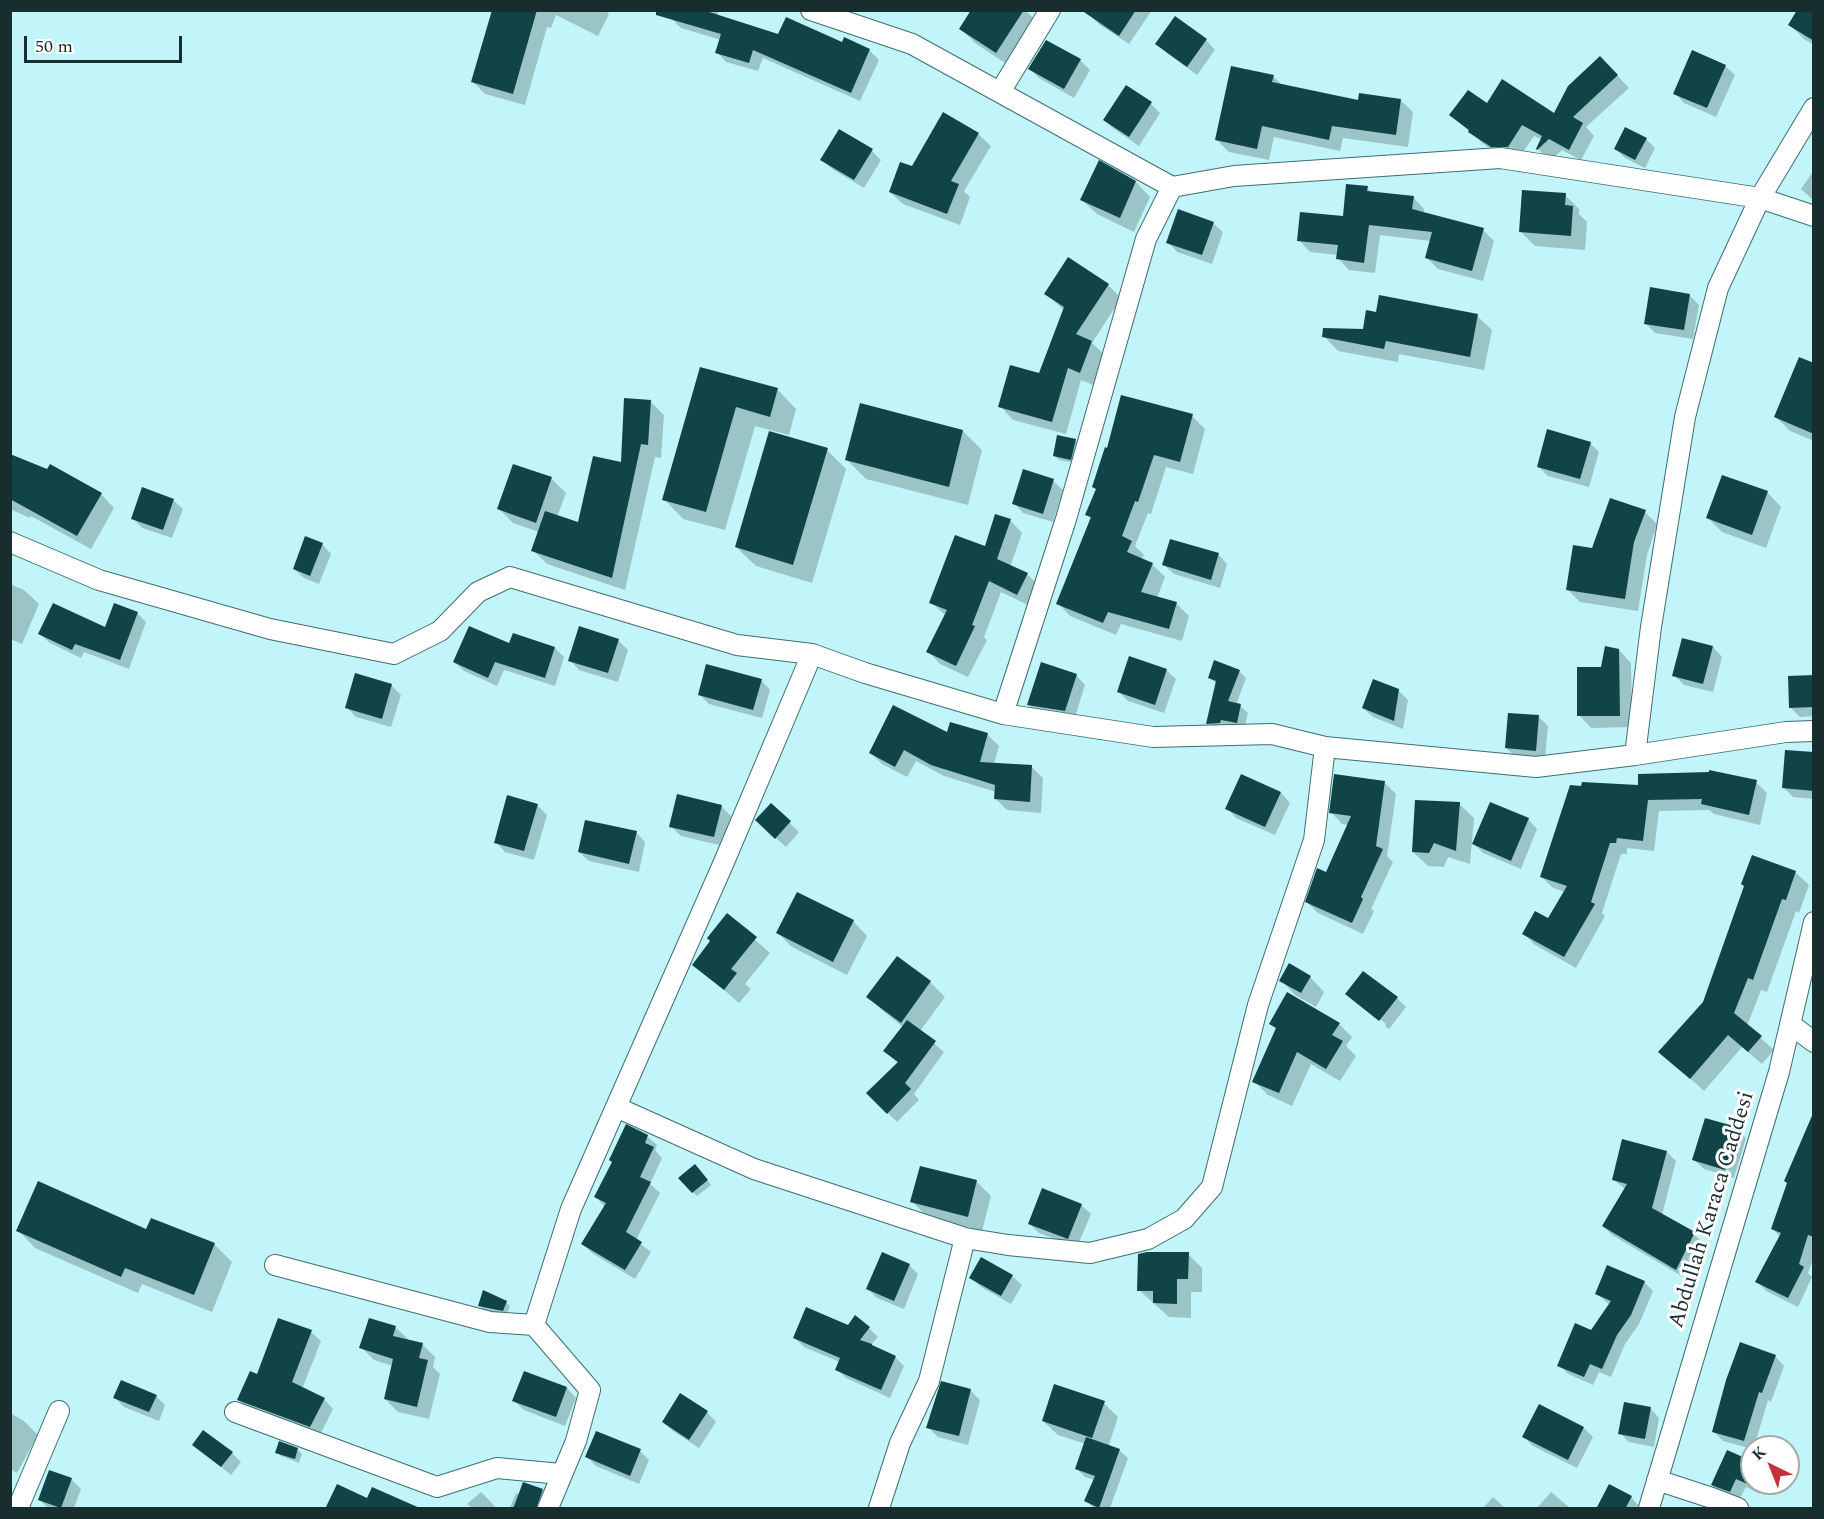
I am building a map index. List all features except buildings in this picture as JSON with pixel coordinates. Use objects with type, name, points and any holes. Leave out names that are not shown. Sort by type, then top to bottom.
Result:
[{"type":"street","points":[[811,10],[912,44],[1172,187],[1234,176],[1500,158],[1760,198],[1814,216]]},
{"type":"street","points":[[1000,92],[1050,10]]},
{"type":"street","points":[[1635,756],[1651,627],[1685,417],[1718,288],[1760,198],[1814,108]]},
{"type":"street","points":[[1003,714],[1066,519],[1146,239],[1172,187]]},
{"type":"street","points":[[10,542],[99,580],[270,629],[394,654],[440,631],[478,592],[510,577],[737,645],[812,654],[865,673],[1003,714],[1153,737],[1272,734],[1325,747],[1536,767],[1635,756],[1786,732],[1814,731]]},
{"type":"street","points":[[534,1325],[571,1209],[724,862],[812,654]]},
{"type":"street","points":[[616,1107],[754,1169],[965,1238],[1008,1245],[1090,1253],[1148,1239],[1184,1219],[1212,1187],[1258,1005],[1314,840],[1325,747]]},
{"type":"street","name":"Abdullah Karaca Caddesi","points":[[1649,1509],[1779,1072],[1814,922]]},
{"type":"street","points":[[1790,1024],[1814,1042]]},
{"type":"street","points":[[879,1509],[900,1443],[929,1382],[965,1238]]},
{"type":"street","points":[[275,1265],[490,1322],[534,1325],[590,1390],[576,1441],[548,1509]]},
{"type":"street","points":[[18,1509],[58,1411]]},
{"type":"street","points":[[235,1412],[437,1487],[497,1468],[561,1474]]},
{"type":"street","points":[[1657,1480],[1738,1509]]}]
